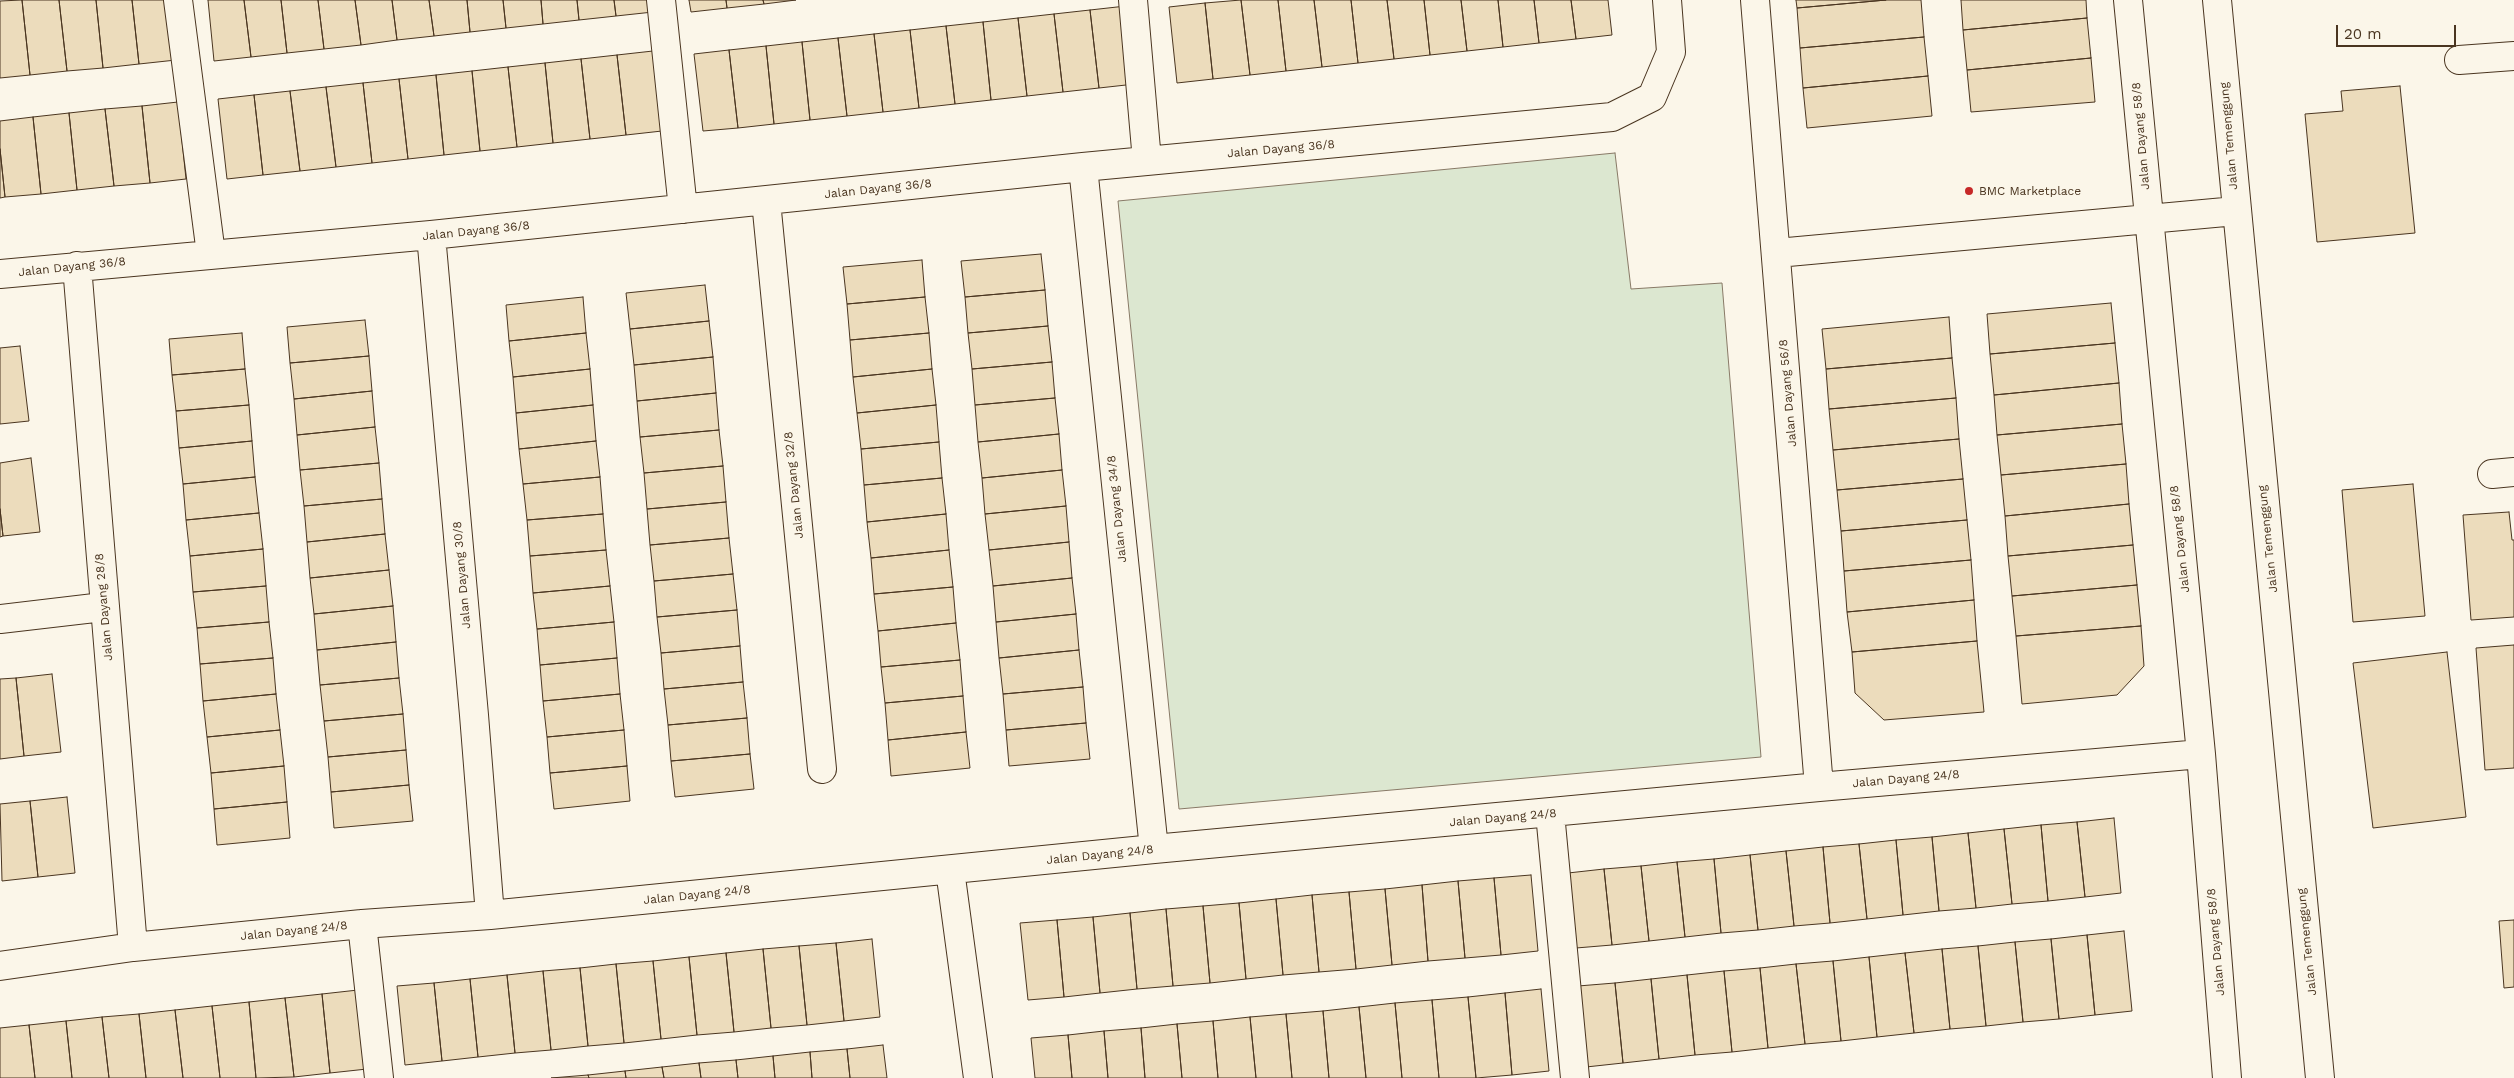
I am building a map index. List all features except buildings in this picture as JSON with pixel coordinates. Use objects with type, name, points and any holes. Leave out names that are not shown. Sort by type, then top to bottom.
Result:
[{"type":"street","points":[[178,0],[211,254]]},
{"type":"street","points":[[661,0],[683,209]]},
{"type":"street","points":[[1133,0],[1146,162]]},
{"type":"street","name":"Jalan Dayang 36/8","points":[[0,274],[431,235],[1083,168],[1612,117],[1652,97],[1671,52],[1667,0]]},
{"type":"street","name":"Jalan Dayang 56/8","points":[[1755,0],[1819,787]]},
{"type":"street","name":"Jalan Dayang 58/8","points":[[2128,0],[2201,754],[2227,1078]]},
{"type":"street","name":"Jalan Temenggung","points":[[2217,0],[2320,1078]]},
{"type":"street","points":[[2459,60],[2514,56]]},
{"type":"street","name":"Jalan Dayang 34/8","points":[[1083,168],[1154,849]]},
{"type":"street","name":"Jalan Dayang 32/8","points":[[766,201],[822,769]]},
{"type":"street","points":[[1777,253],[2236,211]]},
{"type":"street","name":"Jalan Dayang 30/8","points":[[431,235],[490,915]]},
{"type":"street","name":"Jalan Dayang 28/8","points":[[77,266],[133,947]]},
{"type":"street","points":[[0,619],[104,607]]},
{"type":"street","name":"Jalan Dayang 24/8","points":[[0,966],[133,947],[362,924],[490,915],[1154,849],[1550,814],[1819,787],[2201,754]]},
{"type":"street","points":[[1550,814],[1575,1078]]},
{"type":"street","points":[[950,870],[978,1078]]},
{"type":"street","points":[[362,924],[379,1078]]},
{"type":"green space","points":[[1615,153],[1631,289],[1722,283],[1761,757],[1179,809],[1118,201]]},
{"type":"place","name":"BMC Marketplace","points":[[1969,191]]}]
